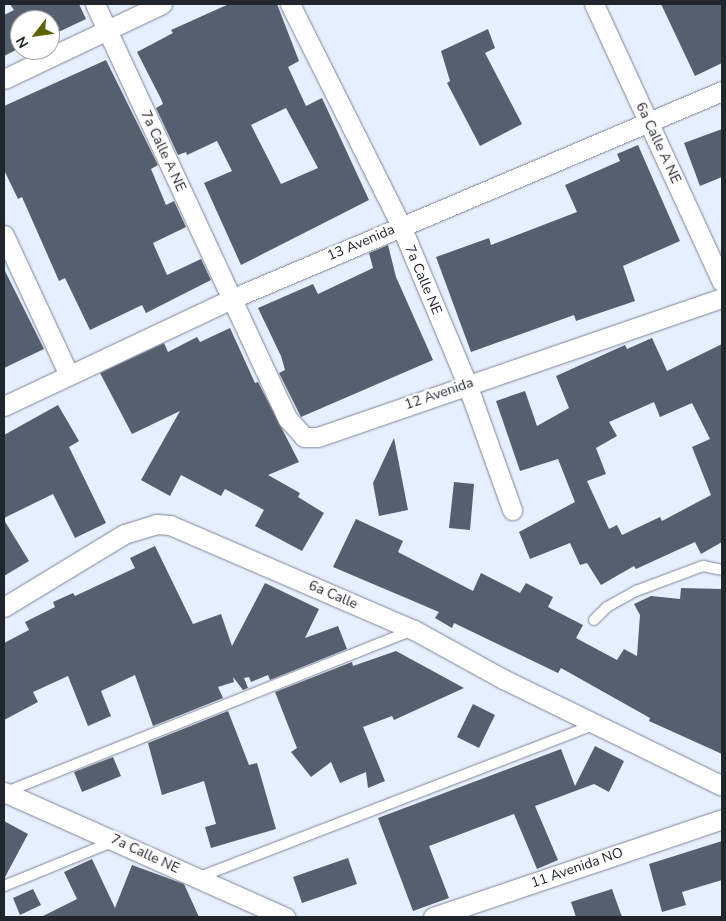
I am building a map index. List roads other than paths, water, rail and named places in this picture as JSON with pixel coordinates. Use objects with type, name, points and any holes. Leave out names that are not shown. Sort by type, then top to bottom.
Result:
[{"type":"street","name":"7a Calle A NE","points":[[95,4],[231,299]]},
{"type":"street","points":[[4,79],[106,28],[162,4]]},
{"type":"street","name":"7a Calle NE","points":[[290,4],[401,226],[468,384],[512,510]]},
{"type":"street","name":"6a Calle A NE","points":[[594,4],[722,282]]},
{"type":"street","name":"13 Avenida","points":[[4,406],[231,299],[648,120],[722,92]]},
{"type":"street","points":[[4,235],[70,375]]},
{"type":"street","name":"12 Avenida","points":[[231,299],[288,419],[304,437],[318,437],[722,298]]},
{"type":"street","name":"6a Calle","points":[[4,607],[102,546],[156,524],[170,525],[414,630],[503,679],[722,786]]},
{"type":"street","name":"7a Calle NE","points":[[4,792],[286,917]]},
{"type":"street","name":"11 Avenida NO","points":[[433,917],[722,819]]},
{"type":"lane","points":[[594,620],[607,607],[636,591],[703,566],[722,570]]},
{"type":"lane","points":[[4,792],[414,630]]},
{"type":"lane","points":[[196,878],[596,724]]},
{"type":"lane","points":[[4,886],[115,840]]}]
